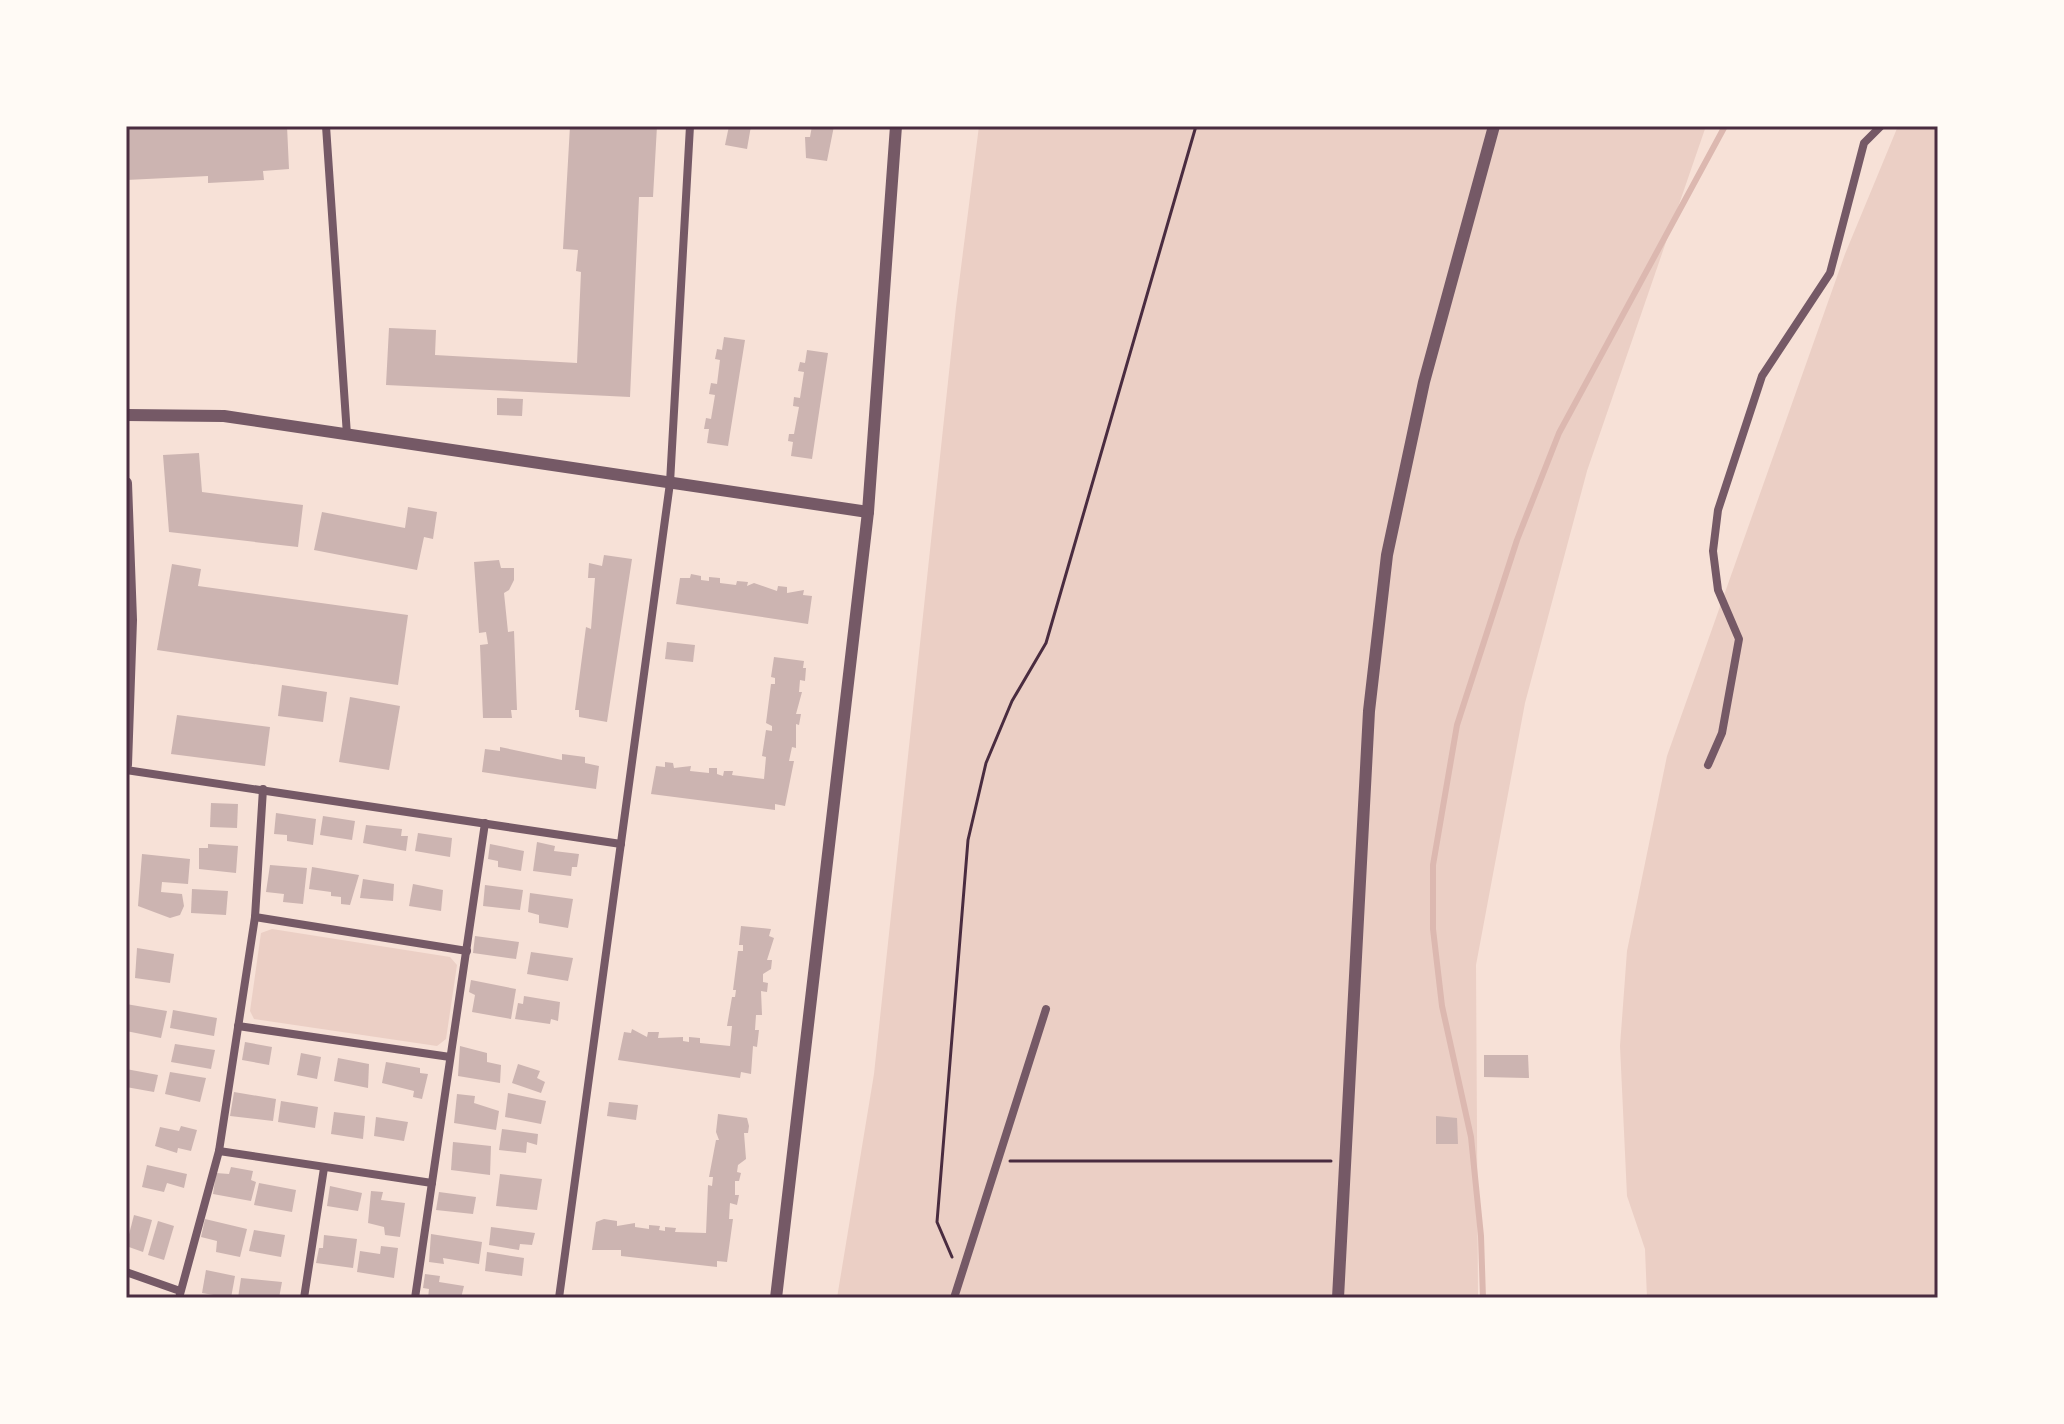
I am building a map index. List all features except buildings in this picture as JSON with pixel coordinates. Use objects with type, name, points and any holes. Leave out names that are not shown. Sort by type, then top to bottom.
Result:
[{"type":"street","points":[[326,126],[347,435]]},
{"type":"street","points":[[559,1298],[670,483],[690,126]]},
{"type":"street","points":[[776,1298],[868,512],[896,126]]},
{"type":"street","points":[[1338,1298],[1369,711],[1387,555],[1424,382],[1494,126]]},
{"type":"street","points":[[1708,765],[1722,733],[1739,639],[1718,590],[1713,551],[1718,510],[1762,376],[1830,273],[1864,143],[1881,126]]},
{"type":"street","points":[[126,415],[224,416],[868,512]]},
{"type":"street","points":[[126,483],[131,620],[126,768],[621,844]]},
{"type":"street","points":[[126,1272],[179,1295],[219,1151],[255,917],[263,789]]},
{"type":"street","points":[[415,1298],[485,823]]},
{"type":"street","points":[[255,917],[467,951]]},
{"type":"street","points":[[954,1298],[1046,1009]]},
{"type":"street","points":[[238,1026],[450,1057]]},
{"type":"street","points":[[219,1151],[432,1183]]},
{"type":"street","points":[[304,1298],[324,1168]]},
{"type":"path","points":[[959,1275],[937,1222],[968,840],[986,763],[1012,701],[1046,643],[1196,126]]},
{"type":"path","points":[[998,1161],[1339,1161]]},
{"type":"shaded area","points":[[979,126],[1706,126],[1587,471],[1525,703],[1476,965],[1478,1298],[837,1298],[874,1074],[956,307]]},
{"type":"shaded area","points":[[1898,126],[1938,126],[1938,1298],[1647,1298],[1645,1249],[1627,1196],[1620,1046],[1627,951],[1667,756],[1845,254]]},
{"type":"shaded area","points":[[272,929],[450,957],[457,965],[446,1039],[437,1046],[254,1019],[250,1011],[261,933]]},
{"type":"waterway","points":[[1483,1298],[1481,1236],[1471,1137],[1442,1006],[1433,929],[1433,865],[1457,725],[1517,540],[1559,433],[1725,126]]}]
